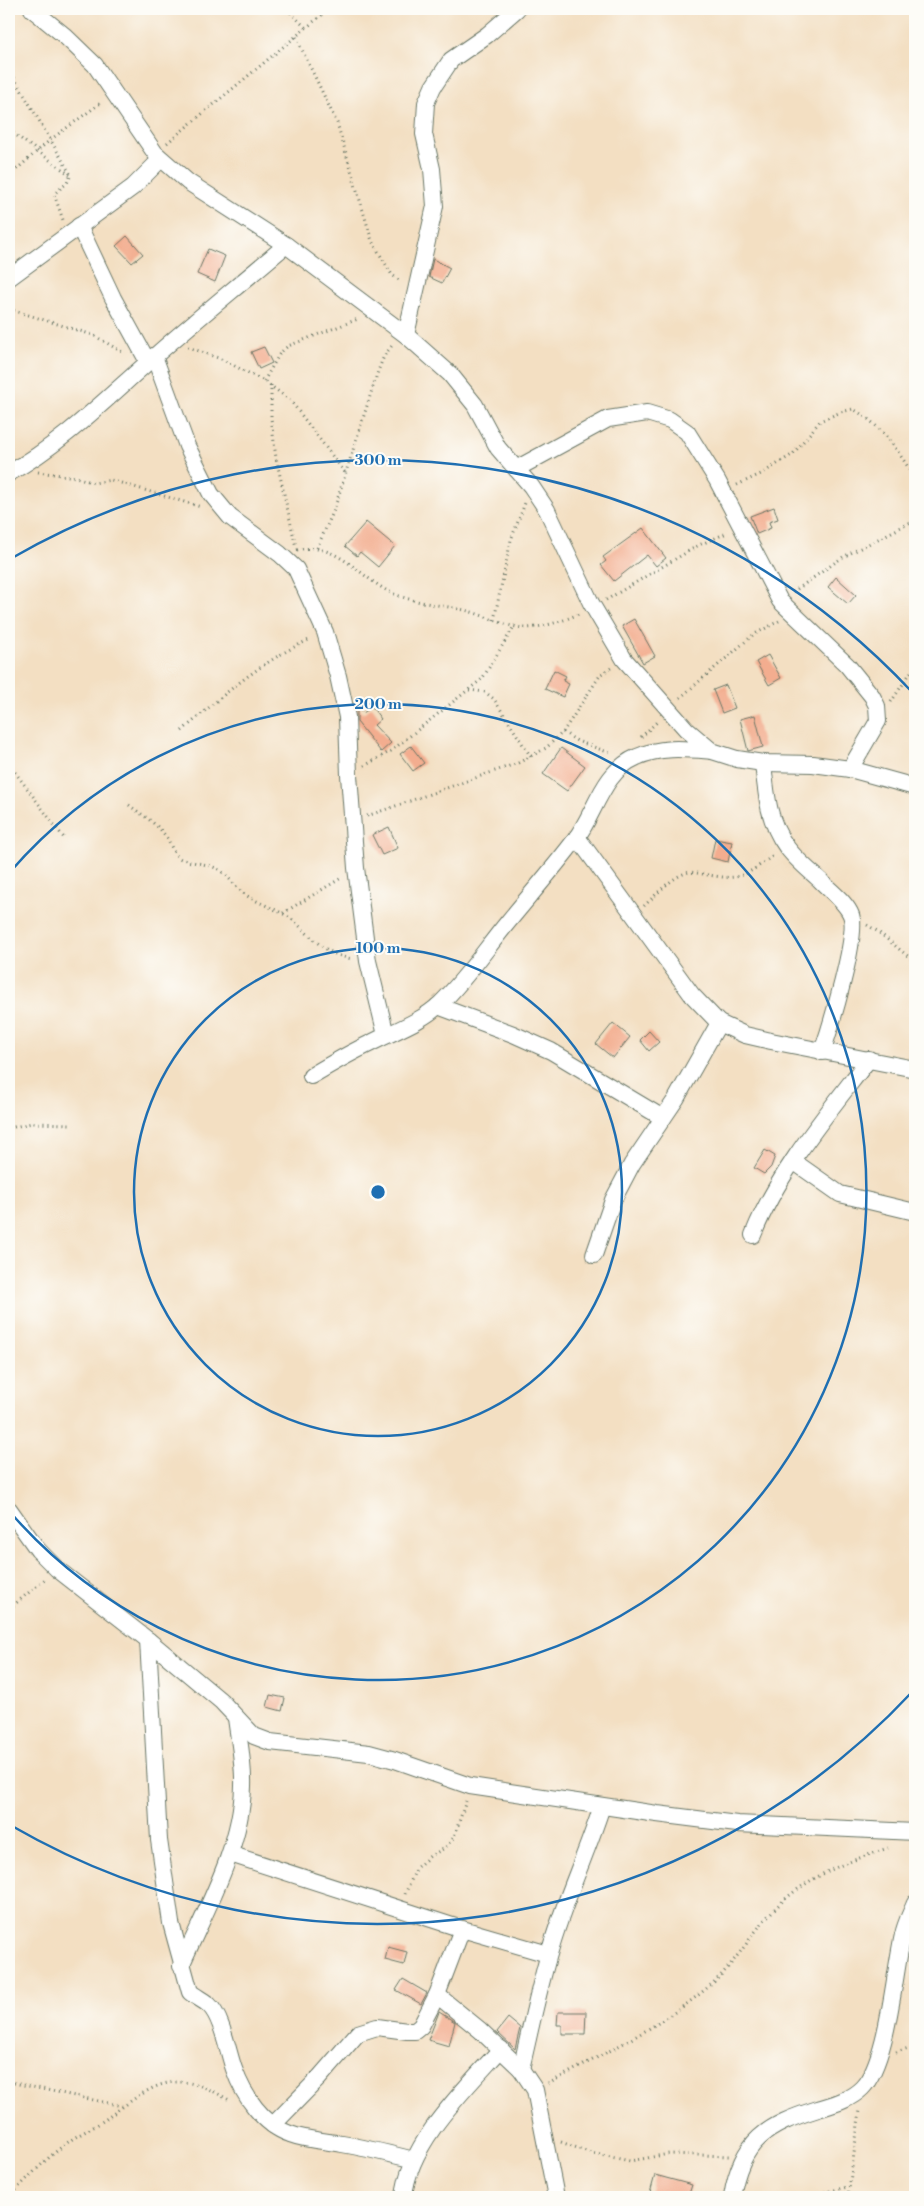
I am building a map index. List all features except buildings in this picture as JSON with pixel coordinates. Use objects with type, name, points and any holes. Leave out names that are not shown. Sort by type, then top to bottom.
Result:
[{"type":"street","points":[[32,9],[65,36],[95,65],[158,156],[188,182],[286,245],[404,334],[450,374],[475,404],[498,448],[531,486],[547,510],[594,608],[624,659],[686,729],[712,751]]},
{"type":"street","points":[[404,334],[416,293],[435,206],[432,169],[424,134],[426,103],[433,87],[452,60],[517,9]]},
{"type":"street","points":[[9,278],[133,187],[158,156]]},
{"type":"street","points":[[74,229],[149,361],[190,454],[211,494],[230,517],[280,554],[296,569],[325,632],[338,676],[347,717],[356,868],[368,961],[386,1036]]},
{"type":"street","points":[[15,470],[85,418],[286,245]]},
{"type":"street","points":[[516,469],[608,418],[647,413],[670,420],[687,432],[723,492],[780,601],[847,665],[872,696],[877,706],[878,721],[850,769]]},
{"type":"street","points":[[311,1076],[350,1053],[411,1024],[438,1006],[467,976],[577,837],[591,814],[601,790],[613,774],[636,757],[659,750],[712,751],[737,759],[763,763],[813,764],[850,769],[915,787]]},
{"type":"street","points":[[763,763],[772,821],[786,846],[852,915],[852,930],[845,968],[822,1052]]},
{"type":"street","points":[[577,837],[692,995],[719,1024],[745,1034],[822,1052],[869,1059],[915,1069]]},
{"type":"street","points":[[438,1006],[505,1031],[551,1051],[663,1118]]},
{"type":"street","points":[[594,1255],[613,1200],[632,1164],[663,1118],[719,1024]]},
{"type":"street","points":[[753,1235],[762,1213],[794,1161],[869,1059]]},
{"type":"street","points":[[794,1161],[840,1194],[915,1212]]},
{"type":"street","points":[[9,1509],[38,1550],[57,1569],[148,1640],[221,1701],[254,1736],[270,1742],[369,1754],[394,1760],[470,1786],[602,1806],[737,1824],[915,1832]]},
{"type":"street","points":[[148,1640],[159,1840],[171,1923],[190,1992],[210,2006],[216,2015],[235,2071],[262,2117],[272,2125],[289,2134],[310,2140],[376,2150],[414,2160]]},
{"type":"street","points":[[182,1966],[230,1854],[241,1816],[244,1786],[236,1718]]},
{"type":"street","points":[[521,2069],[548,1954],[589,1847],[602,1806]]},
{"type":"street","points":[[230,1854],[462,1929],[548,1954]]},
{"type":"street","points":[[732,2197],[744,2157],[764,2132],[790,2118],[849,2099],[864,2087],[878,2057],[903,1932],[915,1903]]},
{"type":"street","points":[[272,2125],[318,2079],[358,2033],[377,2026],[415,2031],[421,2026],[437,1995],[462,1929]]},
{"type":"street","points":[[437,1995],[501,2049],[521,2069],[535,2090],[556,2197]]},
{"type":"street","points":[[404,2197],[414,2160],[447,2108],[501,2049]]},
{"type":"path","points":[[287,9],[306,28]]},
{"type":"path","points":[[158,156],[329,9]]},
{"type":"path","points":[[296,37],[337,123],[348,166],[372,241],[392,275],[416,293]]},
{"type":"path","points":[[9,70],[71,175]]},
{"type":"path","points":[[9,176],[50,140],[113,93]]},
{"type":"path","points":[[9,130],[71,175]]},
{"type":"path","points":[[71,175],[67,182],[54,194],[58,210],[74,229]]},
{"type":"path","points":[[9,310],[93,335],[149,361]]},
{"type":"path","points":[[264,381],[280,353],[288,346],[375,313]]},
{"type":"path","points":[[317,548],[334,510],[384,356],[404,334]]},
{"type":"path","points":[[172,342],[221,359],[271,385],[290,400],[346,474]]},
{"type":"path","points":[[271,385],[271,418],[276,458],[296,550]]},
{"type":"path","points":[[723,492],[763,473],[793,454],[820,421],[853,409],[869,418],[884,433],[915,478]]},
{"type":"path","points":[[15,470],[76,477],[94,483],[111,480],[230,517]]},
{"type":"path","points":[[494,620],[511,540],[531,486]]},
{"type":"path","points":[[780,601],[843,557],[915,520]]},
{"type":"path","points":[[280,554],[317,548],[335,554],[352,563],[373,581],[394,594],[438,606],[465,610],[524,628],[549,625],[594,608],[699,545],[741,527]]},
{"type":"path","points":[[668,710],[696,683],[753,635],[793,615]]},
{"type":"path","points":[[349,775],[391,751],[482,680],[515,625]]},
{"type":"path","points":[[182,731],[218,699],[258,668],[325,632]]},
{"type":"path","points":[[352,822],[430,793],[476,779],[531,757],[546,748],[563,732],[601,674],[624,659]]},
{"type":"path","points":[[878,721],[915,666]]},
{"type":"path","points":[[469,690],[485,692],[494,698],[531,757]]},
{"type":"path","points":[[563,732],[577,741],[604,752],[636,757]]},
{"type":"path","points":[[9,764],[64,838]]},
{"type":"path","points":[[129,805],[158,828],[167,838],[173,852],[179,858],[211,865],[249,897],[283,913],[317,944],[330,952],[347,958],[368,961]]},
{"type":"path","points":[[633,916],[661,890],[683,874],[690,872],[733,878],[742,877],[786,846]]},
{"type":"path","points":[[283,913],[356,868]]},
{"type":"path","points":[[852,915],[878,931],[915,962]]},
{"type":"path","points":[[9,1128],[32,1123],[70,1124]]},
{"type":"path","points":[[9,1609],[57,1569]]},
{"type":"path","points":[[399,1909],[417,1868],[430,1856],[445,1848],[454,1838],[470,1786]]},
{"type":"path","points":[[535,2090],[631,2040],[706,1989],[728,1969],[767,1917],[788,1896],[804,1884],[825,1872],[891,1846]]},
{"type":"path","points":[[9,2082],[122,2106]]},
{"type":"path","points":[[9,2197],[53,2154],[122,2106],[152,2088],[180,2082],[207,2088],[235,2104]]},
{"type":"path","points":[[848,2197],[864,2087]]},
{"type":"path","points":[[544,2136],[591,2152],[630,2161],[669,2154],[744,2157]]},
{"type":"path","points":[[785,2197],[812,2195],[848,2187]]}]
